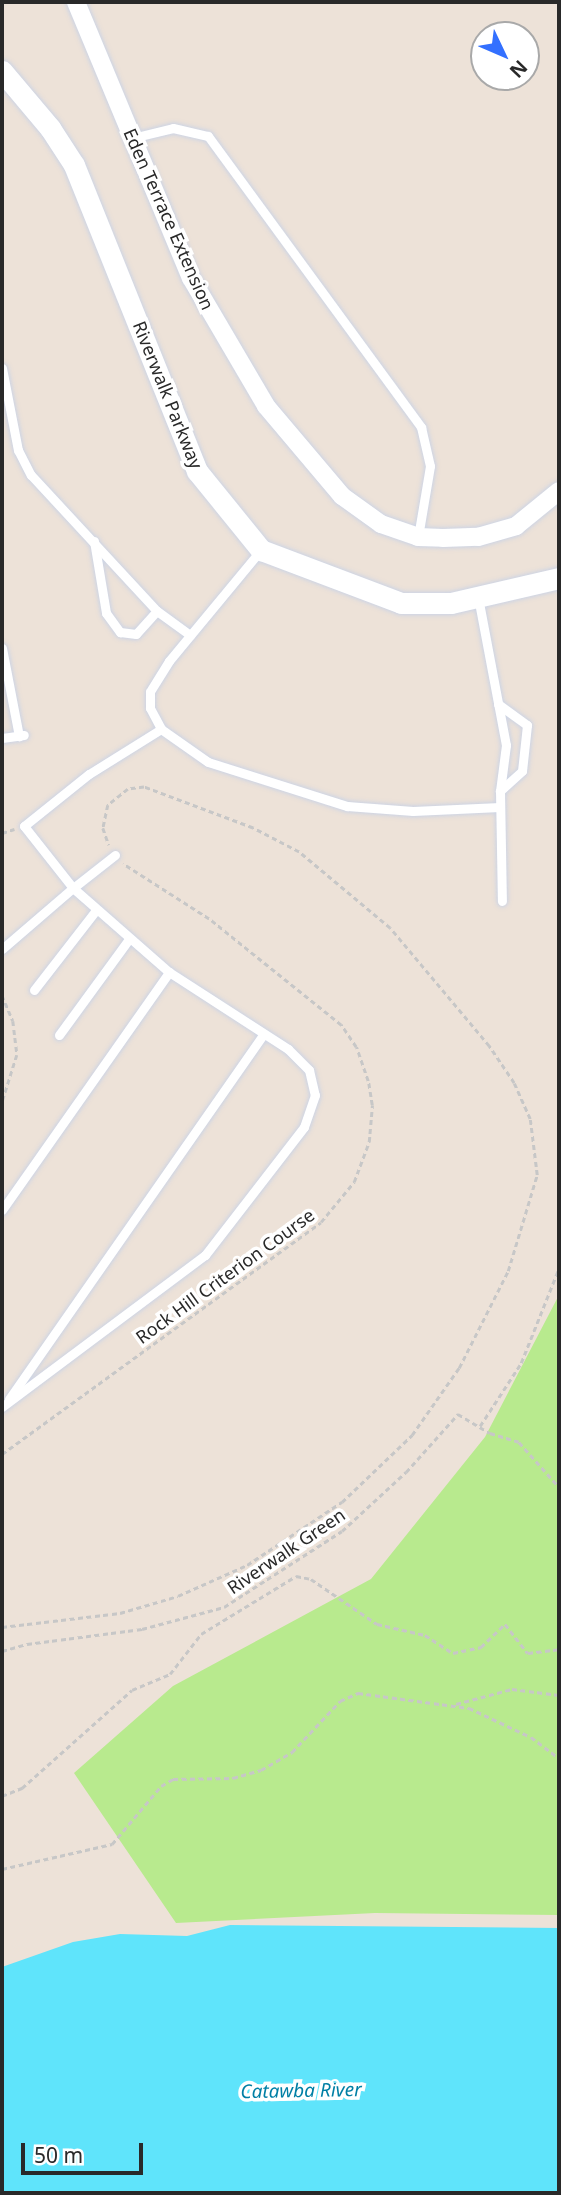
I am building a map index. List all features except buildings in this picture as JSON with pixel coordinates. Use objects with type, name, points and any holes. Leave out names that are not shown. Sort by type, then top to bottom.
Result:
[{"type":"street","name":"Eden Terrace Extension","points":[[76,2],[191,278],[266,406],[342,496],[381,524],[418,537],[478,537],[516,526],[559,491]]},
{"type":"street","name":"Riverwalk Parkway","points":[[2,71],[50,128],[74,165],[197,471],[261,550],[354,589],[401,603],[451,603],[559,578]]},
{"type":"lane","points":[[132,138],[173,128],[208,136],[421,427],[430,466],[418,537]]},
{"type":"lane","points":[[2,368],[18,450],[31,475],[157,611],[190,635]]},
{"type":"lane","points":[[94,541],[106,613],[120,632],[136,634],[157,611]]},
{"type":"lane","points":[[261,550],[190,635],[150,692],[150,708],[161,729],[208,762],[347,806],[413,811],[500,807]]},
{"type":"lane","points":[[478,597],[506,745],[500,792],[502,901]]},
{"type":"lane","points":[[2,648],[22,735],[2,738]]},
{"type":"lane","points":[[498,704],[527,725],[522,771],[500,792]]},
{"type":"lane","points":[[4,1406],[205,1255],[304,1127],[315,1094],[309,1070],[264,1034],[169,972],[128,939],[73,888],[24,826],[89,774],[161,729]]},
{"type":"lane","points":[[2,949],[115,855]]},
{"type":"lane","points":[[34,990],[96,910]]},
{"type":"lane","points":[[59,1035],[128,939]]},
{"type":"lane","points":[[2,1210],[169,972]]},
{"type":"lane","points":[[4,1406],[264,1034]]},
{"type":"path","name":"Rock Hill Criterion Course","points":[[2,1454],[321,1222],[354,1182],[369,1142],[372,1105],[368,1081],[356,1047],[341,1026],[218,926],[148,885],[115,855],[103,828],[105,811],[114,798],[136,787],[253,828],[299,852],[390,928],[489,1046],[514,1083],[530,1119],[537,1147],[537,1175],[508,1272],[459,1368],[412,1435],[342,1502],[247,1565],[178,1596],[120,1613],[2,1626]]},
{"type":"path","points":[[2,995],[13,1021],[17,1055],[2,1103]]},
{"type":"path","points":[[480,1426],[521,1363],[559,1268]]},
{"type":"path","name":"Riverwalk Green","points":[[2,1651],[27,1644],[142,1629],[224,1607],[342,1531],[406,1472],[455,1416],[466,1416],[480,1426],[524,1446],[559,1488]]},
{"type":"path","points":[[2,1796],[22,1788],[132,1690],[170,1674],[201,1634],[296,1576],[311,1579],[377,1624],[425,1635],[453,1653],[481,1647],[505,1624],[525,1652],[540,1654],[559,1649]]},
{"type":"path","points":[[455,1705],[512,1689],[559,1695]]},
{"type":"path","points":[[2,1869],[112,1844],[161,1787],[173,1779],[233,1778],[261,1770],[292,1752],[351,1695],[376,1693],[455,1705],[512,1727],[559,1758]]},
{"type":"green space","points":[[559,1295],[559,1915],[375,1913],[176,1923],[74,1773],[173,1686],[371,1579],[485,1437]]},
{"type":"water","name":"Catawba River","points":[[230,1925],[559,1928],[559,2193],[2,2193],[2,1967],[73,1942],[120,1934],[187,1936]]}]
